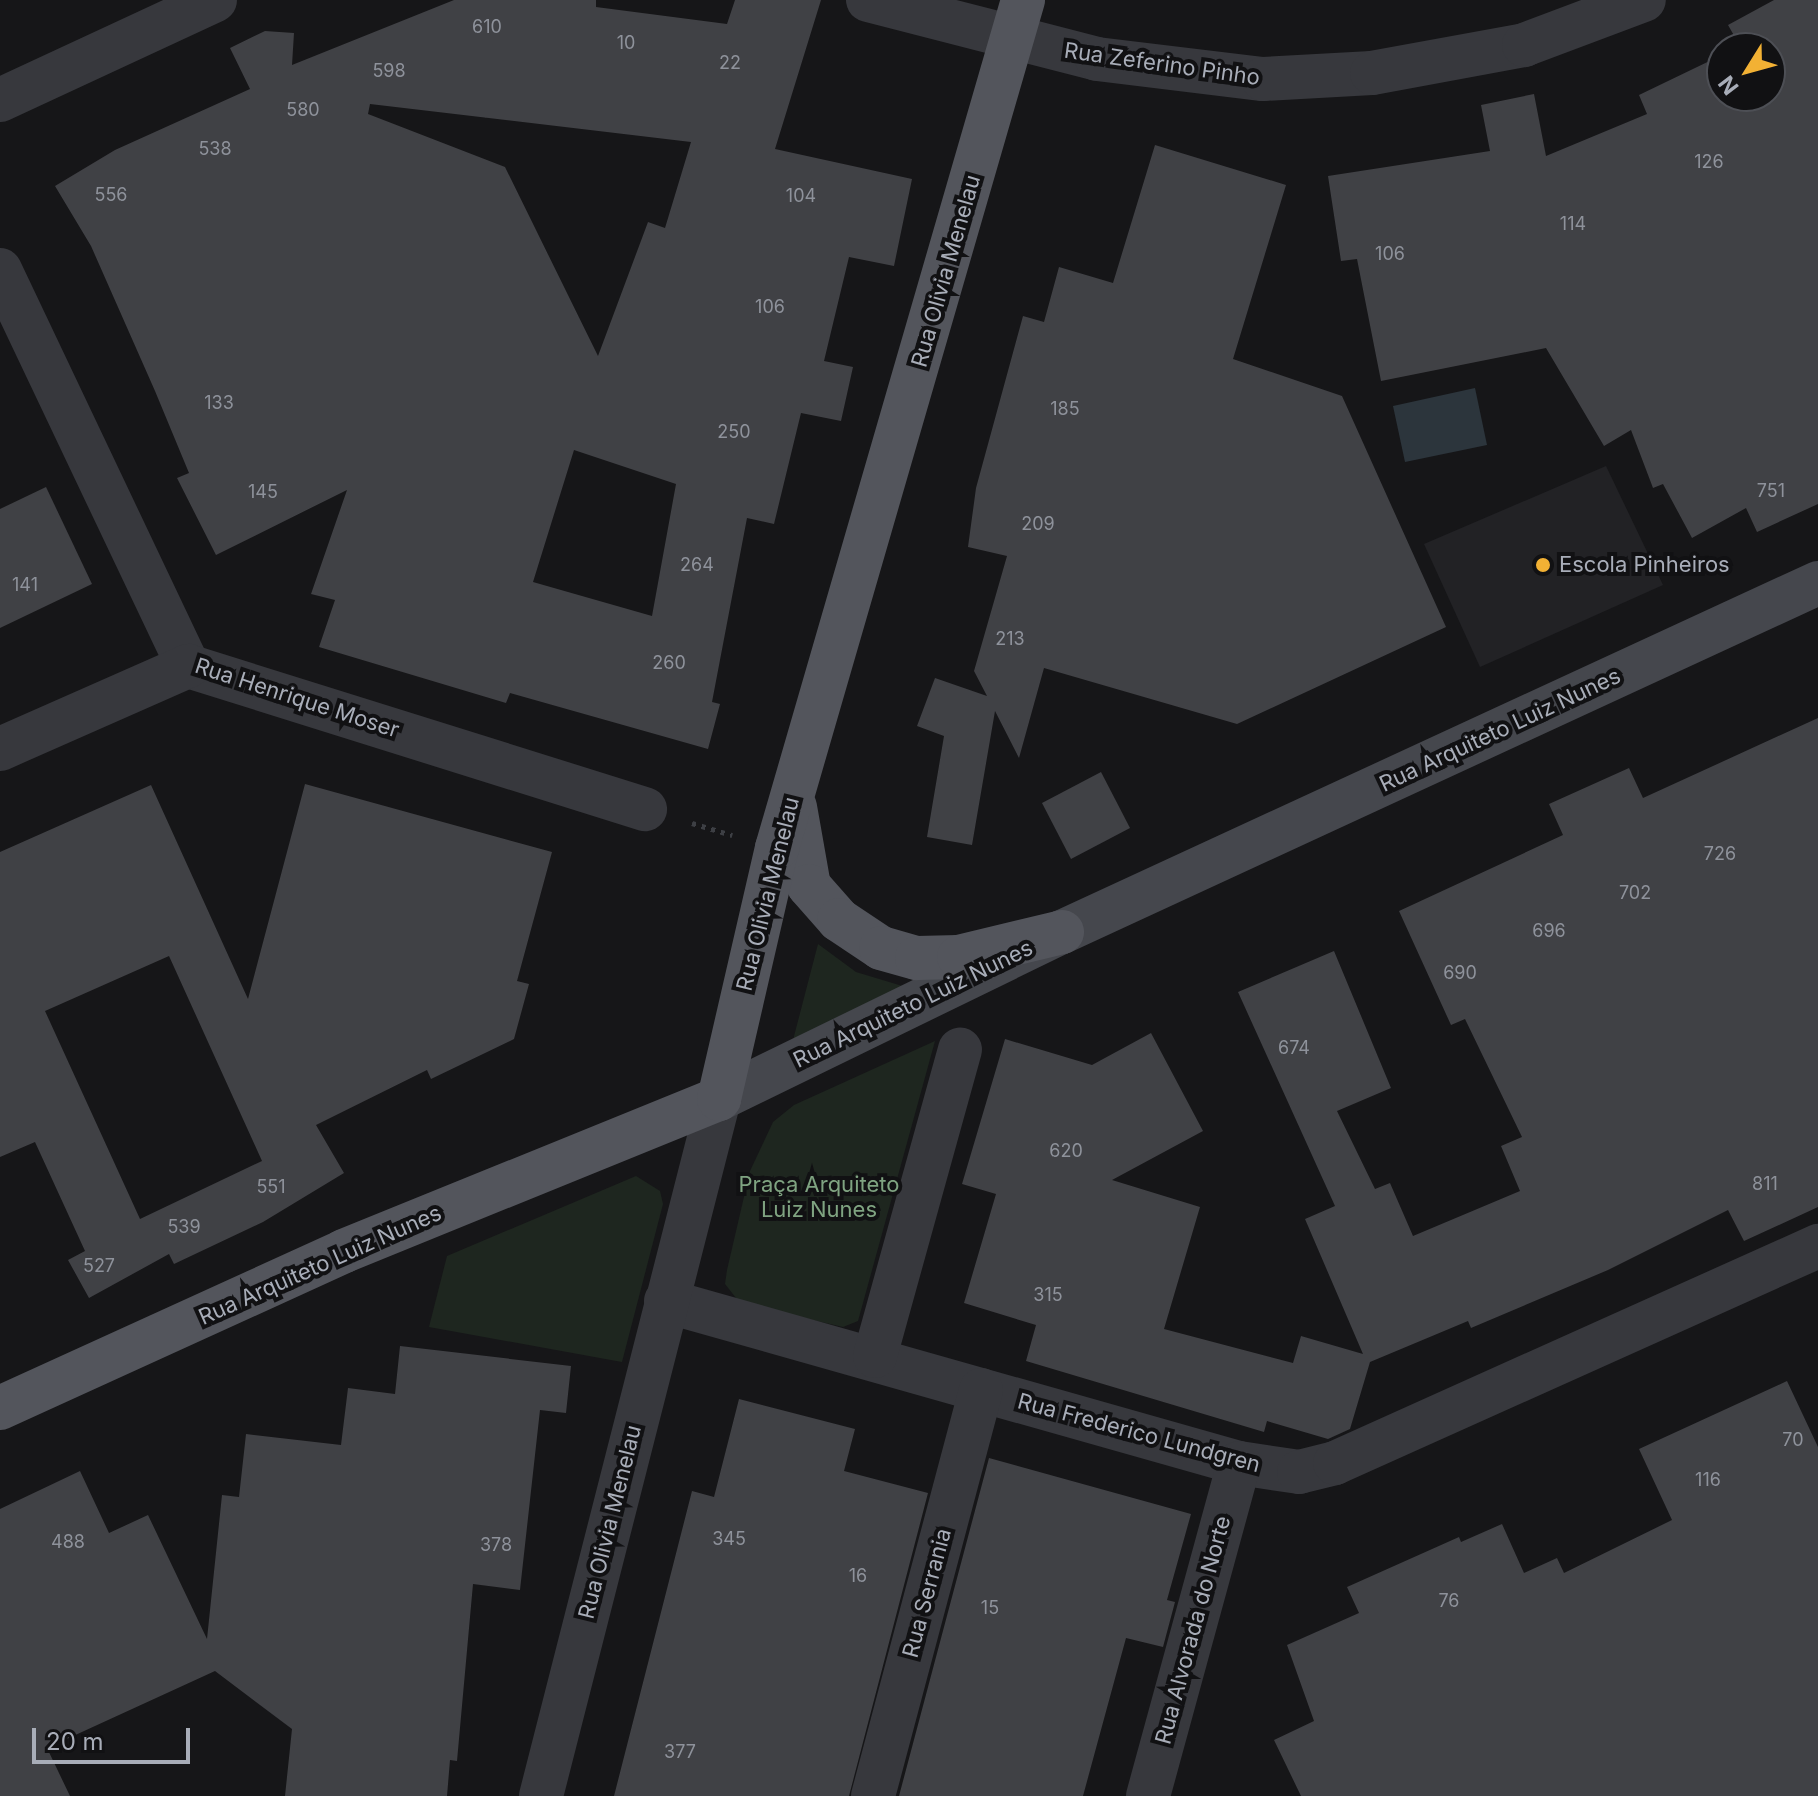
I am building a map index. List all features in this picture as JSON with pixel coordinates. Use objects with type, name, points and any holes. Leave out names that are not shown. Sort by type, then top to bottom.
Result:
[{"type":"main road","name":"Rua Olivia Menelau","points":[[719,1099],[777,848],[1019,20]]},
{"type":"main road","name":"Rua Arquiteto Luiz Nunes","points":[[0,1408],[344,1251],[719,1099],[1062,932],[1818,583]]},
{"type":"main road","points":[[794,793],[809,886],[839,920],[881,948],[917,958],[959,957],[1062,932]]},
{"type":"street","points":[[0,100],[215,0]]},
{"type":"street","name":"Rua Zeferino Pinho","points":[[868,0],[1019,20],[1097,59],[1263,79],[1372,73],[1524,45],[1644,0]]},
{"type":"street","name":"Rua Henrique Moser","points":[[0,270],[188,666],[645,809]]},
{"type":"street","points":[[0,749],[188,666]]},
{"type":"street","points":[[875,1356],[960,1050]]},
{"type":"street","name":"Rua Olivia Menelau","points":[[541,1796],[719,1099]]},
{"type":"street","name":"Rua Frederico Lundgren","points":[[666,1301],[875,1356],[981,1390],[1239,1463],[1299,1472],[1335,1463],[1818,1246]]},
{"type":"street","name":"Rua Serrania","points":[[873,1796],[981,1390]]},
{"type":"street","name":"Rua Alvorada do Norte","points":[[1148,1796],[1239,1463]]},
{"type":"path","points":[[645,809],[777,848]]},
{"type":"shaded area","points":[[1475,388],[1487,445],[1405,462],[1393,406]]},
{"type":"shaded area","name":"Escola Pinheiros","points":[[1606,466],[1663,585],[1480,667],[1424,544]]},
{"type":"green space","points":[[818,944],[856,972],[909,988],[792,1044]]},
{"type":"green space","name":"Praça Arquiteto Luiz Nunes","points":[[935,1041],[858,1321],[843,1327],[740,1303],[725,1284],[727,1270],[750,1171],[773,1122],[794,1105]]},
{"type":"green space","points":[[636,1176],[660,1191],[663,1204],[622,1362],[429,1327],[447,1256]]},
{"type":"building","points":[[454,0],[596,0],[596,7],[727,24],[735,0],[821,0],[775,149],[912,179],[894,266],[849,257],[824,361],[853,367],[841,421],[801,413],[774,524],[747,518],[712,702],[720,704],[708,749],[510,693],[506,703],[319,647],[335,600],[311,594],[347,490],[216,555],[177,478],[189,473],[155,391],[91,246],[55,186],[115,150],[250,89],[230,48],[265,31],[294,33],[292,65]],"holes":[[[370,104],[691,142],[665,228],[648,222],[598,356],[505,167],[368,114]],[[574,450],[676,484],[652,616],[533,582]]]},
{"type":"building","points":[[1774,0],[1818,0],[1818,504],[1757,532],[1746,508],[1692,538],[1663,484],[1653,488],[1631,430],[1604,446],[1546,348],[1381,381],[1357,259],[1341,261],[1328,176],[1490,151],[1481,105],[1534,94],[1546,156],[1647,114],[1639,95],[1706,63],[1706,112],[1786,112],[1786,32],[1732,32],[1728,25]]},
{"type":"building","points":[[1155,145],[1286,185],[1233,359],[1342,396],[1446,627],[1237,724],[1044,668],[1019,758],[995,711],[972,845],[927,837],[944,736],[917,726],[935,678],[987,696],[974,671],[1007,556],[968,547],[976,488],[1023,316],[1044,322],[1059,267],[1113,283]]},
{"type":"building","points":[[46,487],[92,584],[0,628],[0,509]]},
{"type":"building","points":[[1818,718],[1818,1207],[1744,1241],[1728,1210],[1608,1270],[1471,1328],[1468,1321],[1370,1362],[1350,1429],[1328,1439],[1267,1421],[1264,1432],[1026,1361],[1036,1325],[964,1303],[996,1194],[962,1184],[1005,1039],[1092,1065],[1151,1033],[1203,1131],[1112,1180],[1200,1207],[1164,1329],[1293,1363],[1301,1336],[1363,1354],[1305,1219],[1335,1206],[1238,992],[1334,951],[1391,1088],[1337,1111],[1375,1189],[1390,1183],[1413,1236],[1520,1191],[1501,1146],[1522,1137],[1465,1019],[1451,1025],[1399,911],[1563,835],[1549,804],[1629,768],[1643,798]]},
{"type":"building","points":[[1101,772],[1130,828],[1071,859],[1042,803]]},
{"type":"building","points":[[305,784],[552,852],[517,981],[529,984],[514,1039],[431,1079],[427,1070],[316,1125],[344,1173],[263,1222],[174,1264],[169,1254],[89,1298],[68,1260],[85,1251],[35,1142],[0,1157],[0,852],[151,785],[248,999]],"holes":[[[169,956],[262,1161],[140,1219],[45,1011]]]},
{"type":"building","points":[[400,1346],[571,1366],[566,1413],[540,1410],[520,1590],[473,1584],[457,1761],[450,1760],[447,1796],[285,1796],[292,1729],[215,1671],[47,1748],[70,1796],[0,1796],[0,1509],[80,1471],[109,1533],[148,1515],[207,1639],[222,1495],[239,1497],[246,1434],[341,1445],[348,1388],[395,1394]]},
{"type":"building","points":[[1787,1381],[1818,1447],[1818,1796],[1301,1796],[1274,1740],[1314,1721],[1287,1645],[1359,1613],[1347,1587],[1459,1537],[1461,1542],[1502,1524],[1524,1573],[1557,1558],[1564,1573],[1672,1520],[1639,1449]]},
{"type":"building","points":[[739,1399],[855,1429],[844,1471],[928,1493],[849,1796],[614,1796],[692,1491],[714,1497]]},
{"type":"building","points":[[989,1458],[1191,1514],[1167,1600],[1175,1602],[1163,1647],[1126,1638],[1083,1796],[899,1796]]},
{"type":"place","name":"Escola Pinheiros","points":[[1543,565]]}]
